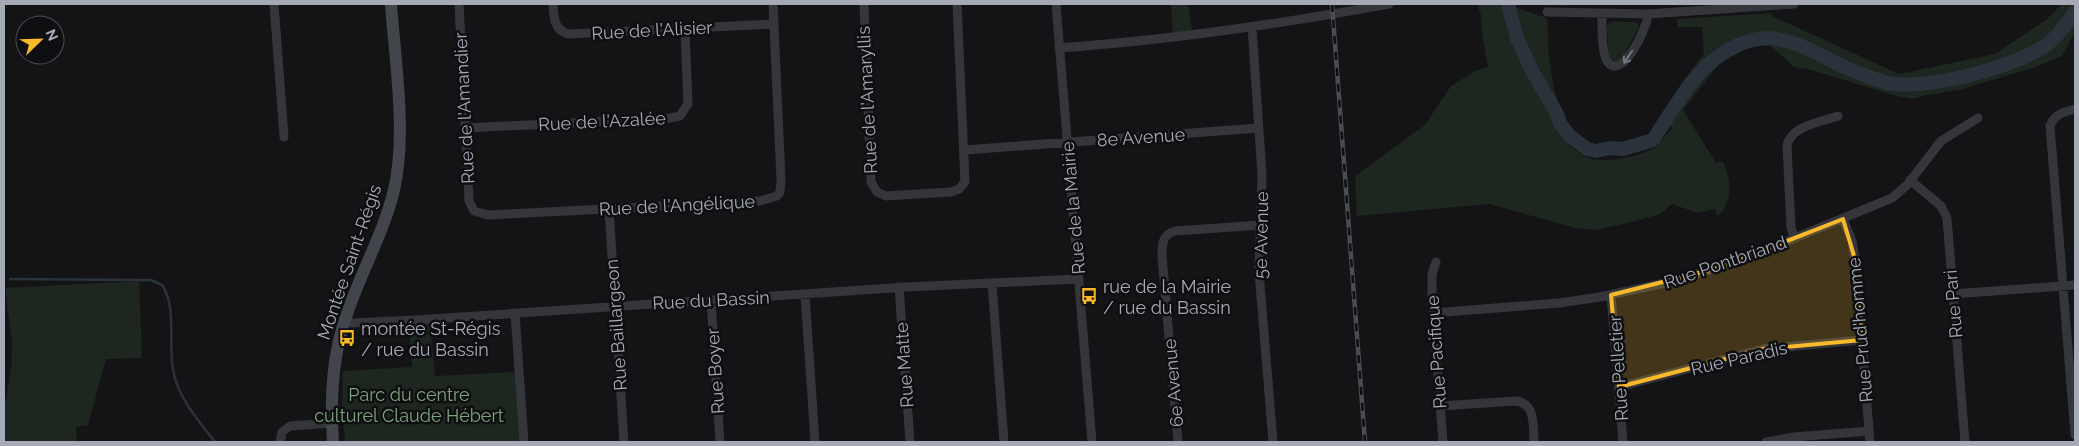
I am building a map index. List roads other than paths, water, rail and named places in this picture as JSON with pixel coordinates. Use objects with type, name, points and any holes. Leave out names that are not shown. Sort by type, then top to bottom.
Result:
[{"type":"street","points":[[274,4],[284,136]]},
{"type":"street","name":"Montée Saint-Régis","points":[[334,442],[332,423],[334,368],[344,322],[385,222],[398,169],[398,103],[390,4]]},
{"type":"street","name":"Rue de l'Amandier","points":[[459,4],[469,201],[474,211]]},
{"type":"street","name":"Rue de l'Alisier","points":[[553,4],[555,25],[562,32],[568,34],[774,24]]},
{"type":"street","name":"Rue de l'Angélique","points":[[474,211],[479,214],[488,215],[760,201],[777,196],[780,192],[781,180],[773,4]]},
{"type":"street","name":"Rue de l'Amaryllis","points":[[864,4],[871,182],[879,194],[886,196],[955,191],[964,182],[957,4]]},
{"type":"street","name":"Rue de la Mairie","points":[[1056,4],[1092,442]]},
{"type":"street","points":[[1060,48],[1145,42],[1252,27],[1389,4]]},
{"type":"street","points":[[1547,12],[1648,14],[1718,6],[1794,4]]},
{"type":"street","points":[[1602,13],[1605,58],[1610,64],[1618,66],[1625,62],[1635,45],[1647,23],[1648,14]]},
{"type":"street","name":"5e Avenue","points":[[1252,27],[1262,174],[1259,272],[1273,442]]},
{"type":"street","name":"Rue de l'Azalée","points":[[465,128],[680,116],[688,104],[684,29]]},
{"type":"street","points":[[2075,109],[2053,118],[2050,126],[2075,435]]},
{"type":"street","points":[[1794,238],[1791,227],[1788,142],[1795,132],[1838,116]]},
{"type":"street","name":"Rue Pontbriand","points":[[1433,313],[1549,304],[1611,295],[1704,273],[1744,259],[1892,198],[1910,180],[1940,141],[1978,118]]},
{"type":"street","name":"8e Avenue","points":[[964,150],[1259,128]]},
{"type":"street","name":"Rue Pari","points":[[1910,180],[1941,206],[1945,214],[1965,442]]},
{"type":"street","name":"Rue Baillargeon","points":[[609,209],[624,442]]},
{"type":"street","name":"Rue Prud'homme","points":[[1843,219],[1854,254],[1870,442]]},
{"type":"street","name":"6e Avenue","points":[[1178,442],[1162,245],[1166,235],[1180,230],[1261,225]]},
{"type":"street","name":"Rue Pacifique","points":[[1436,262],[1432,282],[1433,313],[1443,442]]},
{"type":"street","name":"Rue du Bassin","points":[[344,322],[360,323],[992,282],[1078,279]]},
{"type":"street","points":[[992,282],[1004,442]]},
{"type":"street","points":[[1953,294],[2075,285]]},
{"type":"street","name":"Rue Matte","points":[[899,288],[910,442]]},
{"type":"street","points":[[805,294],[815,442]]},
{"type":"street","name":"Rue Pelletier","points":[[1611,295],[1623,442]]},
{"type":"street","name":"Rue Boyer","points":[[711,301],[720,442]]},
{"type":"street","points":[[515,313],[524,442]]},
{"type":"street","name":"Rue Paradis","points":[[1619,387],[1763,349],[1862,340]]},
{"type":"street","points":[[1440,406],[1522,402],[1531,413],[1534,442]]},
{"type":"street","points":[[280,442],[282,432],[288,427],[332,423]]},
{"type":"street","points":[[1766,442],[1800,436],[1869,431]]},
{"type":"waterway","points":[[1508,4],[1517,38],[1561,125],[1570,136],[1587,149],[1596,151],[1610,148],[1623,149],[1653,140],[1692,81],[1704,68],[1717,57],[1749,41],[1772,38],[1784,40],[1806,48],[1849,69],[1884,82],[1921,84],[1970,75],[2018,60],[2051,41],[2075,12]]},
{"type":"waterway","points":[[10,279],[151,280],[162,285],[167,294],[171,314],[172,359],[175,379],[189,408],[215,442]]},
{"type":"railway","points":[[1332,4],[1365,442]]},
{"type":"place","name":"rue de la Mairie / rue du Bassin","points":[[1089,296]]},
{"type":"place","name":"montée St-Régis / rue du Bassin","points":[[347,338]]},
{"type":"park label","name":"Parc du centre culturel Claude Hébert","points":[[409,404]]}]
